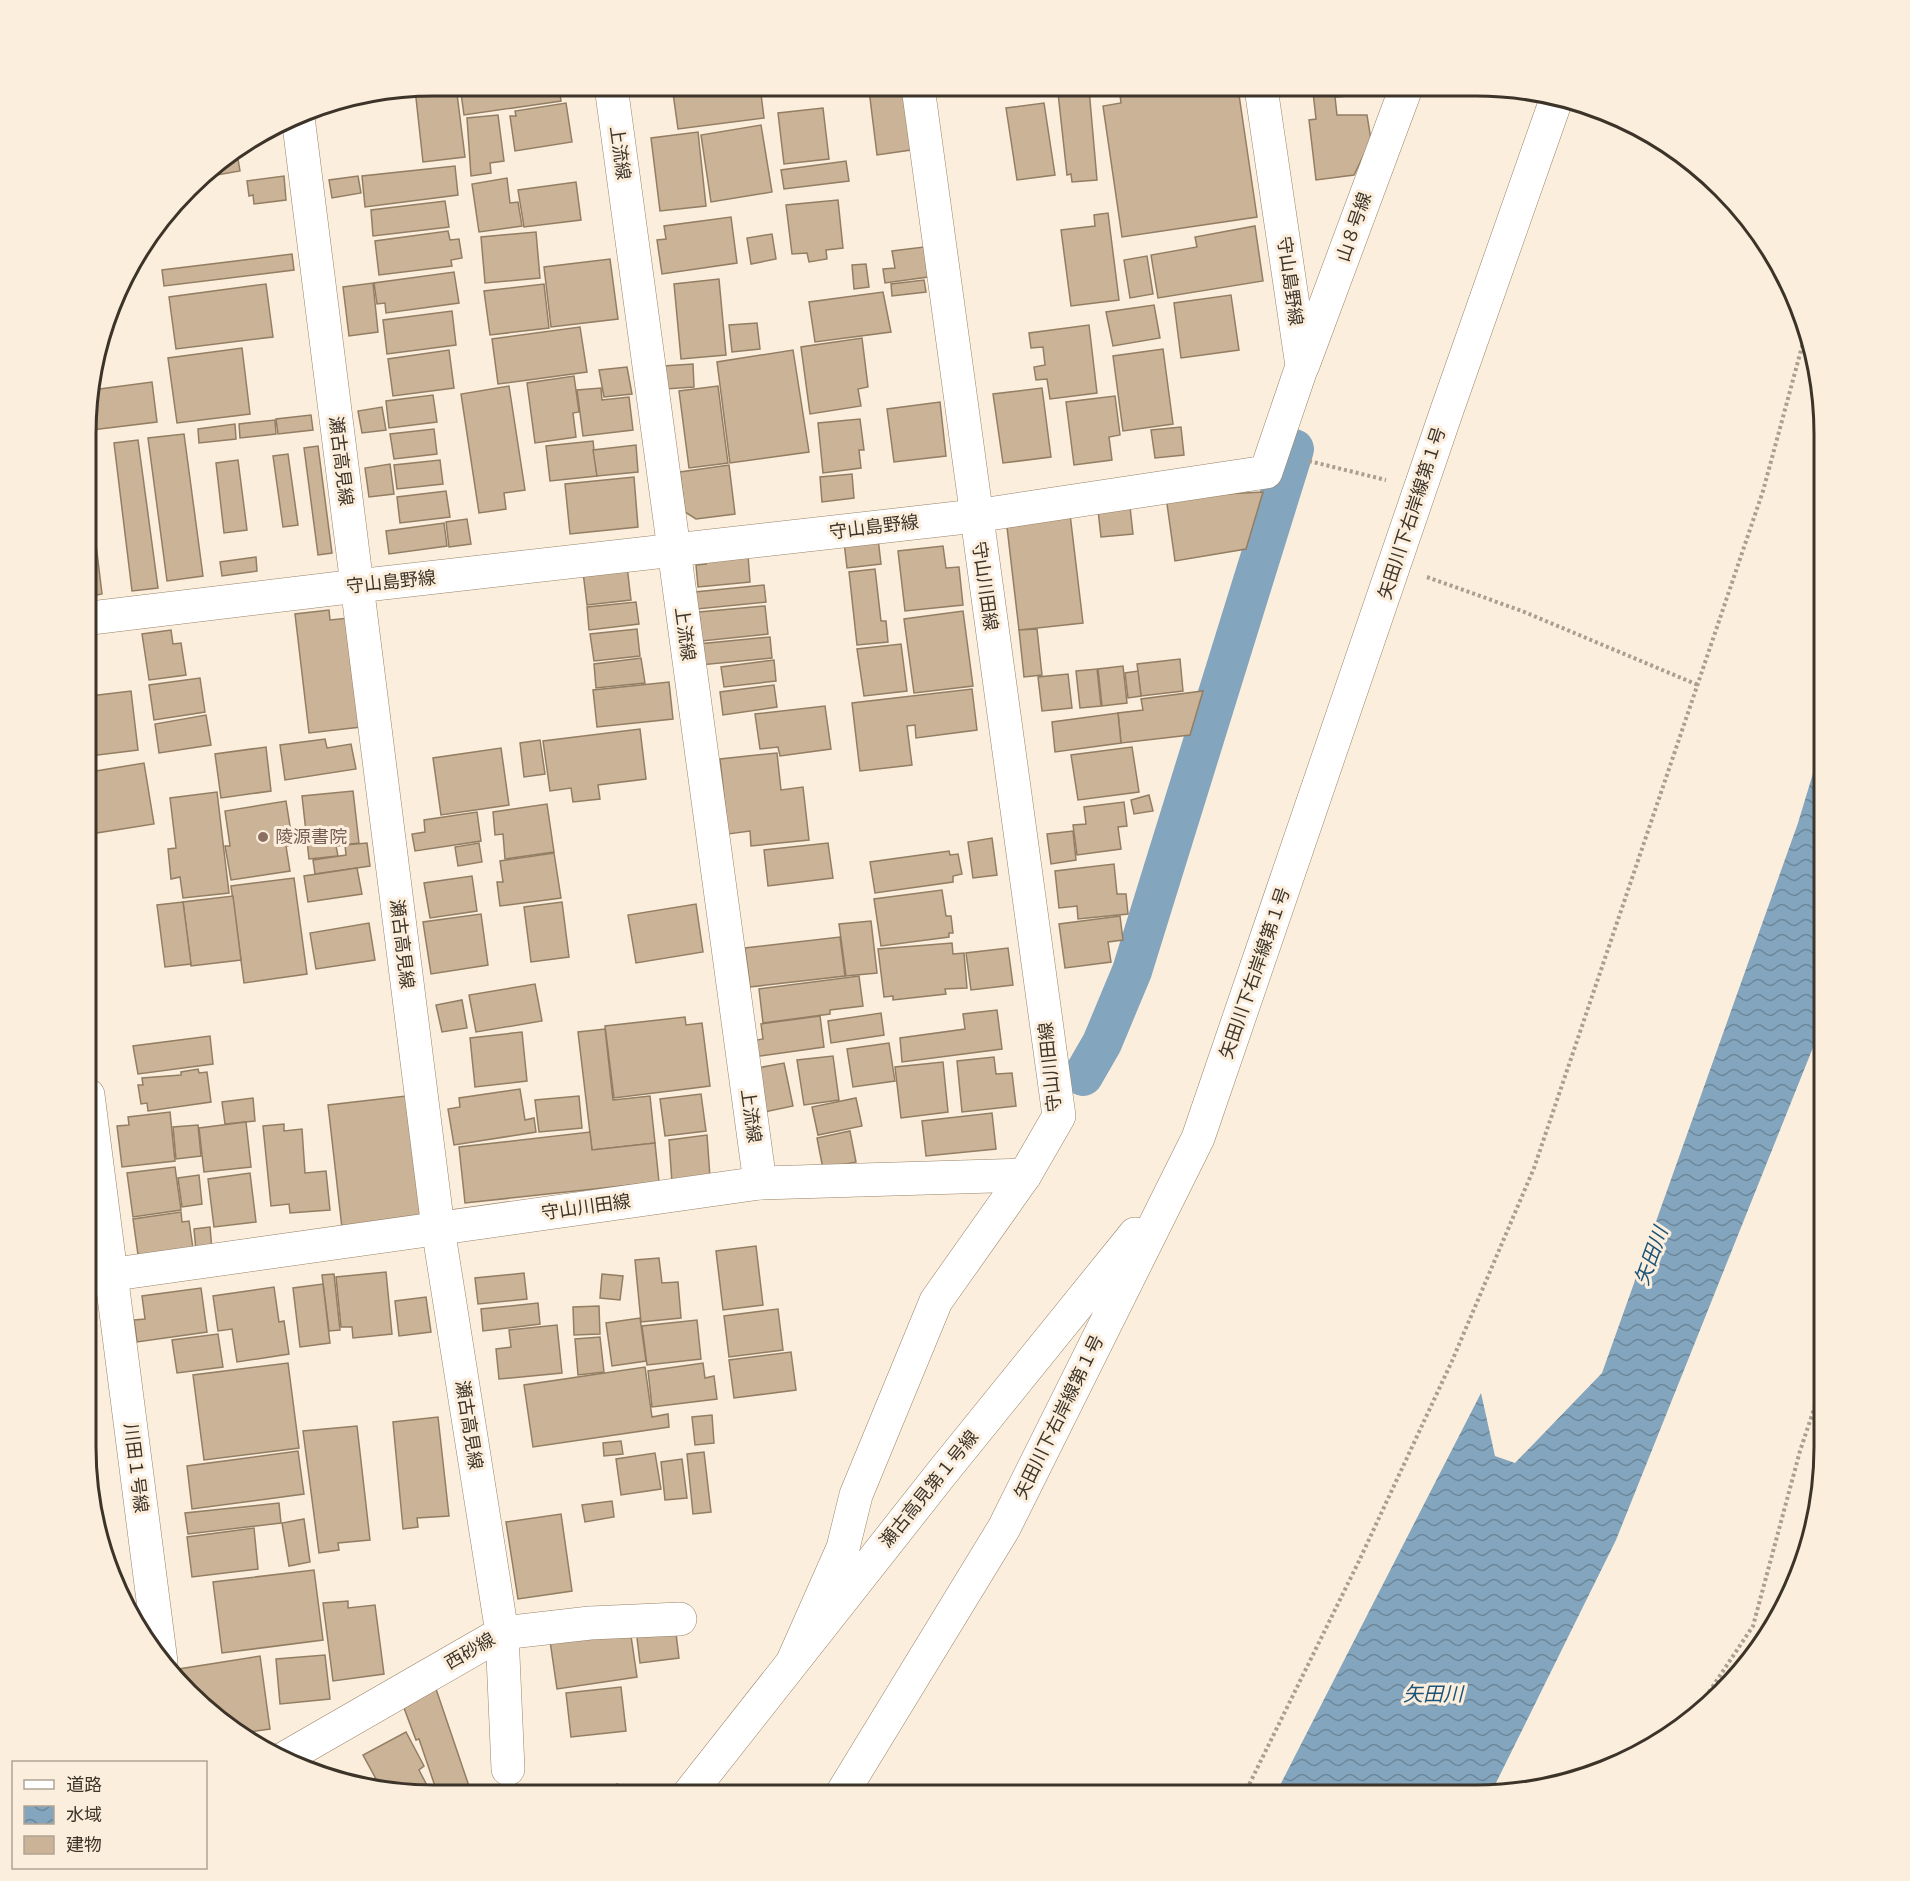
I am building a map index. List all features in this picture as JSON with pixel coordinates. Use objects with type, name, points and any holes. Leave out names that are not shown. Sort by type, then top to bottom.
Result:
[{"type":"street","name":"上流線","points":[[612,96],[760,1183]]},
{"type":"street","name":"守山川田線","points":[[99,1276],[760,1183],[1025,1175],[1059,1116],[919,96]]},
{"type":"street","name":"守山島野線","points":[[96,617],[975,516],[1266,472],[1302,366],[1262,96]]},
{"type":"street","name":"山８号線","points":[[1302,366],[1404,96]]},
{"type":"street","name":"矢田川下右岸線第１号","points":[[847,1785],[1004,1528],[1198,1138],[1554,105]]},
{"type":"street","name":"瀬古高見線","points":[[299,125],[438,1228],[502,1633],[508,1768]]},
{"type":"street","points":[[793,1661],[843,1548],[856,1495],[936,1301],[1025,1175]]},
{"type":"street","name":"瀬古高見第１号線","points":[[696,1785],[1174,1186]]},
{"type":"street","name":"川田１号線","points":[[96,1227],[99,1276],[158,1642]]},
{"type":"street","name":"西砂線","points":[[292,1754],[502,1633],[590,1623],[680,1619]]},
{"type":"path","points":[[1249,1785],[1359,1561],[1448,1371],[1534,1168],[1763,491],[1802,346]]},
{"type":"path","points":[[1302,459],[1421,488]]},
{"type":"path","points":[[1456,587],[1522,611],[1698,685]]},
{"type":"path","points":[[1711,1690],[1754,1626],[1800,1451],[1814,1409]]},
{"type":"water","name":"矢田川","points":[[1814,770],[1814,1045],[1616,1540],[1495,1784],[1280,1785],[1481,1393],[1495,1456],[1515,1463],[1602,1373],[1798,823]]},
{"type":"building","points":[[457,96],[465,157],[423,162],[416,97]]},
{"type":"building","points":[[461,96],[560,96],[561,101],[464,115]]},
{"type":"building","points":[[673,96],[761,96],[764,118],[678,129]]},
{"type":"building","points":[[870,96],[905,96],[911,150],[877,155]]},
{"type":"building","points":[[1058,96],[1090,96],[1097,180],[1072,182],[1071,174],[1067,175]]},
{"type":"building","points":[[1120,96],[1239,96],[1257,217],[1122,237],[1103,106],[1121,103]]},
{"type":"building","points":[[1313,96],[1349,96],[1335,97],[1337,115],[1367,115],[1371,140],[1354,175],[1316,180],[1309,120],[1316,119]]},
{"type":"building","points":[[566,103],[572,142],[515,151],[510,116],[516,116],[515,111]]},
{"type":"building","points":[[1044,103],[1055,175],[1017,180],[1006,108]]},
{"type":"building","points":[[823,108],[829,159],[784,164],[778,113]]},
{"type":"building","points":[[498,115],[504,161],[490,163],[491,173],[471,176],[467,118]]},
{"type":"building","points":[[761,125],[772,192],[711,202],[701,135]]},
{"type":"building","points":[[698,132],[706,206],[660,211],[651,138]]},
{"type":"building","points":[[238,159],[240,171],[217,175]]},
{"type":"building","points":[[846,161],[849,181],[784,189],[781,170]]},
{"type":"building","points":[[455,166],[458,195],[365,207],[362,176]]},
{"type":"building","points":[[284,176],[286,200],[254,204],[253,195],[249,196],[247,181]]},
{"type":"building","points":[[358,176],[361,193],[332,198],[329,180]]},
{"type":"building","points":[[507,178],[510,203],[518,202],[522,226],[479,232],[472,184]]},
{"type":"building","points":[[576,182],[581,220],[524,227],[518,190]]},
{"type":"building","points":[[838,200],[843,248],[826,250],[827,259],[809,262],[807,253],[792,254],[786,205]]},
{"type":"building","points":[[445,201],[449,227],[373,236],[371,210]]},
{"type":"building","points":[[1108,213],[1119,300],[1071,306],[1061,230],[1095,226],[1094,215]]},
{"type":"building","points":[[731,217],[737,263],[662,274],[657,240],[666,239],[664,226]]},
{"type":"building","points":[[1255,226],[1263,281],[1158,298],[1151,255],[1197,247],[1195,237]]},
{"type":"building","points":[[448,231],[450,240],[459,239],[462,258],[451,260],[452,266],[379,275],[375,241]]},
{"type":"building","points":[[536,232],[540,278],[485,283],[481,237]]},
{"type":"building","points":[[772,234],[776,259],[751,264],[747,238]]},
{"type":"building","points":[[924,247],[928,277],[885,283],[883,269],[895,268],[892,251]]},
{"type":"building","points":[[292,254],[294,270],[164,286],[162,270]]},
{"type":"building","points":[[1147,256],[1153,294],[1130,298],[1124,260]]},
{"type":"building","points":[[610,259],[618,319],[551,327],[544,267]]},
{"type":"building","points":[[866,264],[869,287],[854,289],[852,265]]},
{"type":"building","points":[[454,272],[459,303],[386,313],[385,303],[377,304],[374,283]]},
{"type":"building","points":[[719,279],[726,355],[681,359],[674,284]]},
{"type":"building","points":[[924,280],[926,292],[892,296],[891,284]]},
{"type":"building","points":[[373,283],[378,332],[349,336],[343,287]]},
{"type":"building","points":[[266,284],[273,337],[176,349],[169,297]]},
{"type":"building","points":[[544,284],[549,328],[490,335],[484,291]]},
{"type":"building","points":[[883,292],[891,332],[815,342],[809,302]]},
{"type":"building","points":[[1231,295],[1239,350],[1181,358],[1174,303]]},
{"type":"building","points":[[1154,305],[1160,338],[1113,346],[1106,312]]},
{"type":"building","points":[[452,311],[456,345],[387,354],[383,320]]},
{"type":"building","points":[[757,323],[760,349],[732,352],[729,325]]},
{"type":"building","points":[[1089,325],[1097,393],[1050,399],[1047,379],[1036,380],[1034,367],[1045,365],[1043,347],[1031,348],[1029,333]]},
{"type":"building","points":[[580,327],[587,372],[498,384],[492,339]]},
{"type":"building","points":[[862,338],[868,387],[858,389],[861,406],[810,414],[801,347]]},
{"type":"building","points":[[242,348],[250,414],[177,423],[168,358]]},
{"type":"building","points":[[1163,349],[1173,424],[1123,431],[1113,356]]},
{"type":"building","points":[[449,350],[454,388],[393,396],[388,359]]},
{"type":"building","points":[[793,350],[809,452],[730,463],[717,362]]},
{"type":"building","points":[[693,364],[694,387],[665,389],[663,366]]},
{"type":"building","points":[[627,367],[632,394],[604,397],[599,370]]},
{"type":"building","points":[[574,376],[579,412],[573,413],[576,437],[535,443],[527,383]]},
{"type":"building","points":[[152,382],[157,422],[96,429],[99,389]]},
{"type":"building","points":[[509,386],[525,490],[504,493],[506,509],[479,513],[461,394]]},
{"type":"building","points":[[718,386],[728,463],[689,468],[679,391]]},
{"type":"building","points":[[601,388],[602,400],[629,397],[633,430],[583,436],[577,390]]},
{"type":"building","points":[[1042,388],[1051,457],[1003,463],[993,394]]},
{"type":"building","points":[[433,395],[437,422],[389,428],[386,401]]},
{"type":"building","points":[[1115,396],[1120,435],[1109,437],[1112,460],[1074,465],[1066,402]]},
{"type":"building","points":[[940,402],[946,456],[894,462],[887,409]]},
{"type":"building","points":[[382,407],[386,430],[362,433],[358,411]]},
{"type":"building","points":[[311,415],[313,430],[278,434],[276,419]]},
{"type":"building","points":[[860,419],[864,450],[859,450],[861,468],[823,473],[818,423]]},
{"type":"building","points":[[275,420],[276,434],[240,438],[239,424]]},
{"type":"building","points":[[235,424],[236,439],[199,443],[198,429]]},
{"type":"building","points":[[1181,427],[1184,455],[1155,458],[1151,430]]},
{"type":"building","points":[[434,429],[437,454],[394,459],[390,434]]},
{"type":"building","points":[[184,434],[203,576],[167,581],[148,438]]},
{"type":"building","points":[[138,440],[158,588],[132,591],[114,443]]},
{"type":"building","points":[[593,441],[597,476],[550,481],[546,446]]},
{"type":"building","points":[[636,445],[638,472],[597,476],[593,450]]},
{"type":"building","points":[[318,446],[332,553],[318,555],[304,448]]},
{"type":"building","points":[[288,454],[298,525],[283,527],[273,456]]},
{"type":"building","points":[[238,460],[247,530],[224,533],[216,463]]},
{"type":"building","points":[[440,460],[443,484],[397,489],[394,465]]},
{"type":"building","points":[[390,464],[394,494],[369,497],[365,468]]},
{"type":"building","points":[[729,465],[735,514],[696,519],[685,512],[680,472]]},
{"type":"building","points":[[852,474],[854,498],[822,502],[820,477]]},
{"type":"building","points":[[634,477],[638,527],[570,534],[565,484]]},
{"type":"building","points":[[446,491],[450,517],[400,523],[397,497]]},
{"type":"building","points":[[1263,492],[1246,549],[1175,561],[1166,497]]},
{"type":"building","points":[[1130,507],[1133,534],[1101,537],[1098,510]]},
{"type":"building","points":[[1070,514],[1083,623],[1019,630],[1007,527]]},
{"type":"building","points":[[467,519],[471,544],[449,547],[446,522]]},
{"type":"building","points":[[444,523],[447,546],[389,554],[386,531]]},
{"type":"building","points":[[878,538],[881,564],[847,568],[844,542]]},
{"type":"building","points":[[96,544],[102,594],[96,595]]},
{"type":"building","points":[[943,546],[946,568],[959,567],[963,605],[905,611],[898,551]]},
{"type":"building","points":[[748,555],[750,582],[698,587],[696,565],[706,564],[705,559]]},
{"type":"building","points":[[256,557],[257,571],[222,576],[220,562]]},
{"type":"building","points":[[627,566],[631,600],[587,605],[583,572]]},
{"type":"building","points":[[875,569],[881,621],[886,621],[888,642],[857,645],[849,572]]},
{"type":"building","points":[[764,585],[766,602],[697,609],[695,592]]},
{"type":"building","points":[[636,602],[639,624],[589,630],[587,607]]},
{"type":"building","points":[[765,606],[768,634],[702,641],[699,612]]},
{"type":"building","points":[[329,610],[330,620],[349,618],[361,727],[309,733],[295,614]]},
{"type":"building","points":[[963,611],[973,686],[914,693],[904,619]]},
{"type":"building","points":[[637,629],[640,656],[594,661],[590,634]]},
{"type":"building","points":[[1037,629],[1042,675],[1024,677],[1019,630]]},
{"type":"building","points":[[171,630],[173,644],[181,643],[186,675],[149,680],[142,634]]},
{"type":"building","points":[[770,637],[772,658],[700,665],[698,644]]},
{"type":"building","points":[[901,644],[907,691],[864,696],[857,649]]},
{"type":"building","points":[[641,658],[645,683],[596,688],[594,664]]},
{"type":"building","points":[[1180,659],[1183,691],[1141,696],[1137,664]]},
{"type":"building","points":[[774,660],[776,681],[724,687],[721,667]]},
{"type":"building","points":[[1123,666],[1127,703],[1102,706],[1098,669]]},
{"type":"building","points":[[1097,669],[1101,706],[1080,708],[1076,671]]},
{"type":"building","points":[[1138,671],[1141,696],[1128,698],[1125,673]]},
{"type":"building","points":[[1068,674],[1072,708],[1042,711],[1038,677]]},
{"type":"building","points":[[200,678],[205,712],[154,720],[149,685]]},
{"type":"building","points":[[669,682],[673,719],[597,727],[593,690]]},
{"type":"building","points":[[774,685],[777,707],[723,715],[720,692]]},
{"type":"building","points":[[972,689],[977,730],[916,738],[915,725],[907,726],[912,765],[860,771],[852,703]]},
{"type":"building","points":[[131,691],[138,750],[96,755],[96,695]]},
{"type":"building","points":[[1203,691],[1190,735],[1121,743],[1118,713],[1143,710],[1141,699]]},
{"type":"building","points":[[825,706],[831,749],[780,756],[778,747],[760,749],[755,714]]},
{"type":"building","points":[[1118,713],[1121,743],[1055,752],[1052,722]]},
{"type":"building","points":[[206,715],[211,745],[159,753],[155,724]]},
{"type":"building","points":[[640,729],[646,779],[598,785],[600,799],[573,802],[571,788],[550,791],[543,741]]},
{"type":"building","points":[[325,739],[327,748],[351,744],[356,769],[285,780],[280,745]]},
{"type":"building","points":[[540,740],[545,774],[524,777],[520,743]]},
{"type":"building","points":[[266,747],[271,791],[221,798],[215,754]]},
{"type":"building","points":[[1132,747],[1139,792],[1078,800],[1071,755]]},
{"type":"building","points":[[501,748],[509,805],[441,815],[433,758]]},
{"type":"building","points":[[777,753],[781,790],[803,787],[809,840],[751,846],[750,831],[728,834],[720,759]]},
{"type":"building","points":[[144,763],[154,824],[96,833],[96,771]]},
{"type":"building","points":[[353,791],[359,843],[336,846],[338,856],[309,859],[302,796]]},
{"type":"building","points":[[217,792],[229,893],[183,898],[180,877],[171,879],[168,849],[176,848],[170,798]]},
{"type":"building","points":[[1149,795],[1153,811],[1134,814],[1131,800]]},
{"type":"building","points":[[286,801],[293,845],[286,846],[290,871],[231,880],[225,846],[230,846],[225,811]]},
{"type":"building","points":[[1124,802],[1127,826],[1118,827],[1121,849],[1077,855],[1073,825],[1086,824],[1084,807]]},
{"type":"building","points":[[547,804],[554,852],[505,859],[503,834],[495,835],[493,812]]},
{"type":"building","points":[[477,812],[481,841],[415,851],[412,834],[425,832],[424,820]]},
{"type":"building","points":[[1073,831],[1076,860],[1051,864],[1047,834]]},
{"type":"building","points":[[992,838],[997,875],[973,878],[968,842]]},
{"type":"building","points":[[367,843],[370,866],[315,874],[313,860],[346,855],[345,845]]},
{"type":"building","points":[[479,843],[482,862],[458,866],[455,847]]},
{"type":"building","points":[[828,843],[833,878],[768,886],[764,850]]},
{"type":"building","points":[[949,851],[950,855],[958,854],[962,874],[953,876],[953,882],[875,893],[870,862]]},
{"type":"building","points":[[554,853],[561,898],[500,906],[497,882],[503,882],[500,861]]},
{"type":"building","points":[[1114,864],[1117,894],[1126,894],[1128,914],[1078,919],[1077,906],[1059,908],[1055,871]]},
{"type":"building","points":[[357,868],[362,894],[308,902],[304,876]]},
{"type":"building","points":[[472,876],[477,911],[430,918],[424,883]]},
{"type":"building","points":[[294,878],[307,974],[244,983],[231,886]]},
{"type":"building","points":[[942,890],[946,916],[951,916],[953,933],[949,933],[949,937],[881,946],[874,899]]},
{"type":"building","points":[[233,896],[241,960],[191,966],[183,902]]},
{"type":"building","points":[[183,902],[191,964],[165,967],[157,905]]},
{"type":"building","points":[[562,902],[569,957],[531,962],[524,907]]},
{"type":"building","points":[[696,904],[703,952],[636,963],[628,915]]},
{"type":"building","points":[[481,914],[488,965],[431,974],[423,922]]},
{"type":"building","points":[[1120,916],[1123,940],[1108,942],[1111,962],[1065,968],[1059,924]]},
{"type":"building","points":[[871,921],[877,973],[846,976],[839,924]]},
{"type":"building","points":[[369,923],[375,960],[316,969],[310,933]]},
{"type":"building","points":[[840,937],[845,976],[750,987],[745,948]]},
{"type":"building","points":[[952,943],[953,954],[964,953],[967,988],[945,989],[946,994],[893,1000],[893,996],[884,997],[878,949]]},
{"type":"building","points":[[1008,948],[1013,985],[971,990],[966,953]]},
{"type":"building","points":[[859,976],[863,1006],[830,1010],[830,1014],[763,1023],[759,989]]},
{"type":"building","points":[[535,984],[542,1021],[476,1032],[469,995]]},
{"type":"building","points":[[462,1000],[467,1028],[442,1032],[436,1005]]},
{"type":"building","points":[[997,1010],[1002,1049],[902,1062],[900,1038],[965,1029],[963,1014]]},
{"type":"building","points":[[881,1013],[884,1035],[831,1043],[828,1021]]},
{"type":"building","points":[[820,1016],[824,1047],[753,1057],[751,1041],[763,1039],[761,1024]]},
{"type":"building","points":[[685,1017],[686,1025],[702,1023],[710,1086],[614,1098],[605,1026]]},
{"type":"building","points":[[605,1029],[613,1100],[650,1096],[655,1143],[592,1150],[578,1032]]},
{"type":"building","points":[[522,1032],[527,1081],[475,1087],[470,1038]]},
{"type":"building","points":[[210,1036],[213,1064],[138,1074],[133,1046]]},
{"type":"building","points":[[889,1043],[895,1081],[853,1087],[847,1049]]},
{"type":"building","points":[[833,1056],[839,1100],[804,1105],[797,1060]]},
{"type":"building","points":[[994,1057],[996,1074],[1012,1073],[1016,1106],[962,1112],[957,1061]]},
{"type":"building","points":[[943,1062],[948,1112],[901,1118],[895,1067]]},
{"type":"building","points":[[784,1063],[793,1106],[760,1113],[752,1069]]},
{"type":"building","points":[[198,1069],[199,1073],[207,1072],[211,1102],[148,1111],[147,1103],[141,1104],[138,1085],[143,1085],[142,1078],[181,1075],[181,1072]]},
{"type":"building","points":[[520,1089],[525,1120],[534,1118],[536,1132],[454,1145],[448,1109],[460,1107],[459,1098]]},
{"type":"building","points":[[701,1094],[706,1131],[665,1136],[660,1099]]},
{"type":"building","points":[[406,1096],[422,1228],[343,1237],[328,1105]]},
{"type":"building","points":[[579,1096],[582,1128],[539,1132],[535,1100]]},
{"type":"building","points":[[253,1098],[255,1121],[225,1124],[222,1102]]},
{"type":"building","points":[[856,1098],[862,1126],[818,1135],[812,1107]]},
{"type":"building","points":[[170,1112],[175,1161],[122,1167],[117,1126],[129,1125],[128,1117]]},
{"type":"building","points":[[992,1113],[996,1149],[926,1156],[922,1121]]},
{"type":"building","points":[[246,1122],[251,1167],[204,1172],[199,1128]]},
{"type":"building","points":[[284,1124],[284,1131],[302,1129],[305,1173],[326,1171],[330,1210],[290,1213],[289,1204],[271,1206],[263,1126]]},
{"type":"building","points":[[198,1125],[201,1156],[176,1159],[173,1127]]},
{"type":"building","points":[[850,1131],[856,1162],[823,1169],[817,1138]]},
{"type":"building","points":[[590,1132],[592,1150],[655,1143],[659,1182],[465,1203],[459,1147]]},
{"type":"building","points":[[707,1135],[710,1177],[672,1183],[669,1140]]},
{"type":"building","points":[[175,1167],[181,1210],[133,1217],[127,1173]]},
{"type":"building","points":[[250,1173],[256,1222],[214,1227],[208,1179]]},
{"type":"building","points":[[199,1175],[202,1204],[182,1207],[178,1178]]},
{"type":"building","points":[[181,1212],[182,1222],[189,1221],[194,1255],[139,1262],[133,1219]]},
{"type":"building","points":[[210,1227],[212,1250],[196,1251],[194,1229]]},
{"type":"building","points":[[756,1246],[763,1305],[723,1310],[716,1251]]},
{"type":"building","points":[[659,1258],[662,1283],[678,1282],[681,1318],[641,1322],[635,1260]]},
{"type":"building","points":[[386,1272],[392,1334],[353,1338],[352,1327],[341,1327],[336,1277]]},
{"type":"building","points":[[524,1273],[527,1299],[478,1304],[475,1278]]},
{"type":"building","points":[[334,1274],[340,1330],[329,1331],[322,1275]]},
{"type":"building","points":[[602,1274],[623,1276],[620,1300],[600,1298]]},
{"type":"building","points":[[323,1284],[330,1343],[300,1347],[293,1288]]},
{"type":"building","points":[[274,1287],[279,1322],[284,1321],[289,1354],[237,1362],[232,1329],[218,1331],[213,1296]]},
{"type":"building","points":[[201,1288],[207,1332],[137,1342],[134,1320],[145,1319],[142,1296]]},
{"type":"building","points":[[426,1297],[431,1332],[399,1336],[395,1301]]},
{"type":"building","points":[[538,1303],[540,1324],[483,1331],[481,1309]]},
{"type":"building","points":[[599,1306],[600,1334],[574,1335],[573,1307]]},
{"type":"building","points":[[778,1309],[783,1350],[729,1357],[724,1316]]},
{"type":"building","points":[[640,1318],[646,1361],[612,1366],[606,1323]]},
{"type":"building","points":[[697,1320],[701,1359],[647,1365],[642,1326]]},
{"type":"building","points":[[557,1325],[562,1373],[499,1379],[496,1349],[511,1347],[509,1330]]},
{"type":"building","points":[[218,1334],[223,1367],[177,1373],[172,1340]]},
{"type":"building","points":[[600,1337],[604,1372],[578,1375],[575,1339]]},
{"type":"building","points":[[791,1352],[796,1390],[734,1398],[729,1360]]},
{"type":"building","points":[[288,1363],[299,1448],[204,1460],[193,1375]]},
{"type":"building","points":[[703,1363],[705,1378],[714,1376],[717,1399],[652,1407],[648,1371]]},
{"type":"building","points":[[645,1367],[652,1417],[668,1414],[669,1427],[533,1447],[524,1385]]},
{"type":"building","points":[[712,1415],[714,1443],[695,1445],[692,1417]]},
{"type":"building","points":[[438,1417],[449,1516],[417,1518],[418,1527],[403,1529],[393,1422]]},
{"type":"building","points":[[357,1426],[370,1540],[338,1543],[339,1550],[319,1553],[303,1431]]},
{"type":"building","points":[[621,1441],[623,1454],[604,1456],[603,1443]]},
{"type":"building","points":[[298,1451],[304,1494],[192,1509],[187,1466]]},
{"type":"building","points":[[704,1452],[711,1512],[693,1514],[687,1454]]},
{"type":"building","points":[[655,1453],[661,1489],[621,1495],[616,1459]]},
{"type":"building","points":[[682,1459],[687,1498],[665,1500],[661,1462]]},
{"type":"building","points":[[612,1501],[614,1517],[585,1522],[582,1505]]},
{"type":"building","points":[[279,1503],[281,1523],[188,1534],[185,1513]]},
{"type":"building","points":[[561,1514],[572,1591],[518,1599],[506,1522]]},
{"type":"building","points":[[304,1519],[310,1562],[289,1566],[282,1523]]},
{"type":"building","points":[[254,1528],[258,1569],[192,1577],[187,1537]]},
{"type":"building","points":[[314,1570],[323,1640],[222,1653],[213,1582]]},
{"type":"building","points":[[348,1601],[348,1608],[375,1605],[384,1674],[333,1681],[323,1603]]},
{"type":"building","points":[[675,1625],[679,1658],[640,1663],[636,1629]]},
{"type":"building","points":[[630,1629],[637,1677],[557,1689],[550,1641]]},
{"type":"building","points":[[325,1655],[330,1699],[280,1704],[276,1659]]},
{"type":"building","points":[[260,1656],[270,1729],[252,1732],[246,1728],[211,1701],[179,1669]]},
{"type":"building","points":[[621,1687],[626,1731],[571,1737],[566,1693]]},
{"type":"building","points":[[436,1689],[469,1785],[435,1785],[419,1739],[416,1740],[404,1708]]},
{"type":"building","points":[[406,1732],[424,1766],[419,1770],[427,1785],[377,1780],[363,1755]]},
{"type":"waterway","points":[[1083,1076],[1102,1043],[1132,971],[1294,449]]},
{"type":"place","name":"陵源書院","points":[[263,837]]}]
